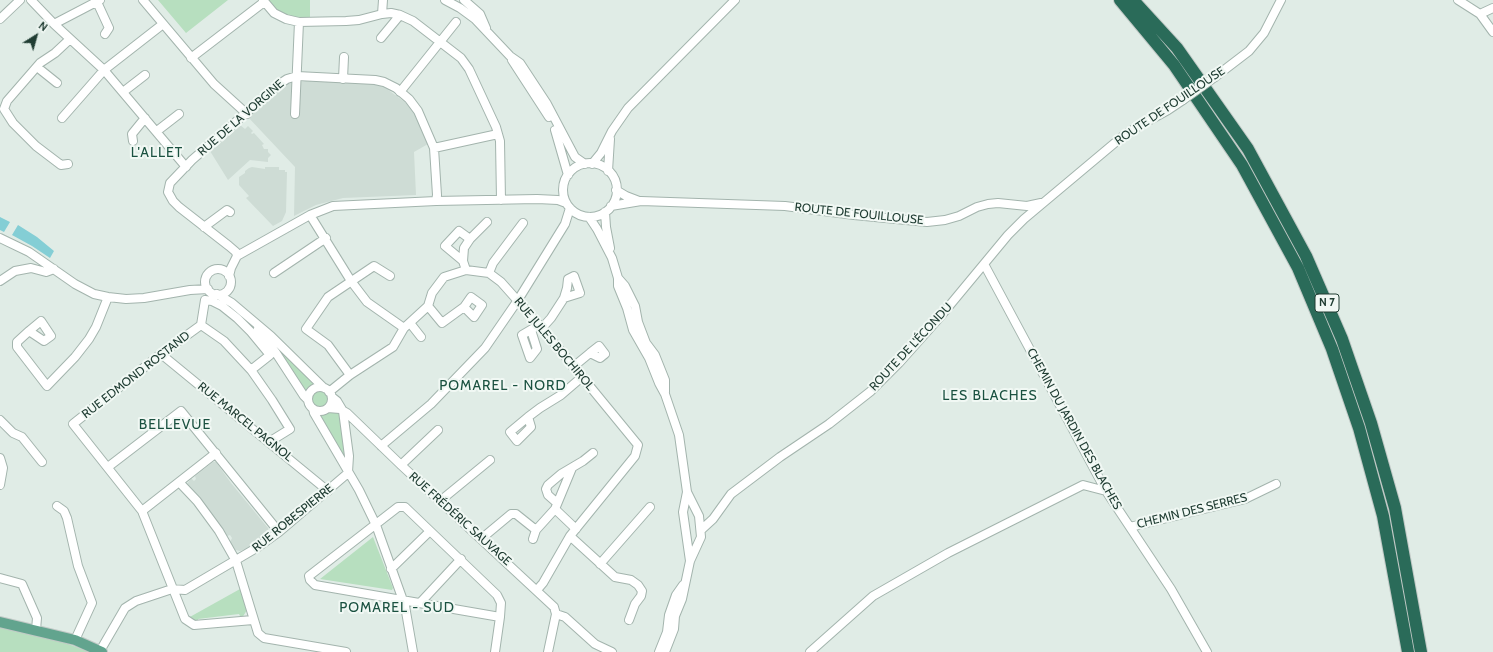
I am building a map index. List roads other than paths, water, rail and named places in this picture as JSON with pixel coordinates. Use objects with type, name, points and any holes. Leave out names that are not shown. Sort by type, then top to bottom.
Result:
[{"type":"highway","name":"N 7","points":[[1120,0],[1174,65],[1242,165],[1298,268],[1332,349],[1359,428],[1383,516],[1408,652]]},
{"type":"highway","name":"N 7","points":[[1133,0],[1176,48],[1248,149],[1306,256],[1342,338],[1371,423],[1395,508],[1421,652]]},
{"type":"main road","points":[[0,622],[76,640],[101,651]]},
{"type":"street","points":[[0,19],[20,0]]},
{"type":"street","points":[[31,0],[54,24],[104,70],[186,166]]},
{"type":"street","points":[[144,0],[162,24],[214,84],[247,114]]},
{"type":"street","points":[[382,14],[383,0]]},
{"type":"street","points":[[445,0],[460,8],[475,19],[510,56],[520,63],[547,104],[575,157],[589,164],[603,167],[608,171],[615,183],[616,190],[614,201],[608,209],[600,215],[585,216],[565,224]]},
{"type":"street","points":[[464,0],[480,14],[489,35]]},
{"type":"street","points":[[537,199],[552,196],[558,193],[563,187],[568,175],[575,168],[589,164],[601,154],[612,131],[628,108],[735,0]]},
{"type":"street","name":"ROUTE DE FOUILLOUSE","points":[[608,209],[642,201],[786,206],[854,215],[927,222],[945,220],[959,216],[977,207],[988,204],[998,203],[1027,206],[1044,202],[1124,136],[1183,100],[1249,51],[1264,33],[1281,0]]},
{"type":"street","points":[[1458,0],[1480,14],[1493,32]]},
{"type":"street","points":[[54,24],[95,1],[109,28],[105,34]]},
{"type":"street","points":[[191,58],[263,1],[274,13],[286,19],[299,22],[346,21],[391,13],[400,15],[413,21],[466,63],[498,134],[501,148],[500,200]]},
{"type":"street","points":[[1480,14],[1493,8]]},
{"type":"street","points":[[381,38],[400,15]]},
{"type":"street","points":[[295,114],[299,22]]},
{"type":"street","points":[[400,92],[456,22]]},
{"type":"street","points":[[62,118],[104,70],[162,24]]},
{"type":"street","points":[[68,164],[61,165],[36,146],[13,123],[2,109],[7,101],[37,67],[70,39]]},
{"type":"street","points":[[510,56],[554,127],[568,175]]},
{"type":"street","points":[[343,79],[344,57]]},
{"type":"street","points":[[37,67],[56,84]]},
{"type":"street","points":[[123,92],[145,75]]},
{"type":"street","name":"RUE DE LA VORGINE","points":[[237,256],[236,252],[229,246],[179,207],[168,192],[170,183],[186,166],[247,114],[278,85],[287,79],[297,76],[375,80],[384,82],[400,92],[416,106],[434,148],[437,195],[436,201]]},
{"type":"street","points":[[157,131],[178,114]]},
{"type":"street","points":[[133,141],[132,134],[145,118]]},
{"type":"street","points":[[608,171],[612,131]]},
{"type":"street","points":[[434,148],[498,134]]},
{"type":"street","points":[[381,446],[431,404],[485,348],[518,300],[565,224],[568,206],[564,198],[563,187]]},
{"type":"street","name":"ROUTE DE FOUILLOUSE","points":[[616,190],[626,196],[642,201]]},
{"type":"street","points":[[232,303],[228,290],[230,283],[229,276],[237,256],[324,208],[344,204],[537,199],[558,200],[585,216],[597,230],[612,258]]},
{"type":"street","name":"ROUTE DE L'ÉCONDU","points":[[701,530],[731,494],[753,476],[829,424],[871,391],[899,364],[1008,235],[1044,202]]},
{"type":"street","points":[[608,209],[606,227],[612,258],[618,278],[618,286],[627,308],[633,330],[649,358],[665,394],[679,435],[689,504],[699,516],[710,521]]},
{"type":"street","points":[[204,227],[227,210],[230,212]]},
{"type":"street","points":[[310,215],[326,238],[351,281],[367,302],[407,325],[421,337]]},
{"type":"street","points":[[466,270],[463,262],[464,248],[470,239],[487,222]]},
{"type":"street","points":[[308,400],[314,389],[328,392],[350,375],[393,347],[407,325],[428,306],[432,293],[444,277],[466,270],[489,273],[493,263],[523,223]]},
{"type":"street","points":[[463,262],[445,246],[459,231],[470,239]]},
{"type":"street","points":[[0,238],[29,252],[84,290],[94,294],[126,299],[208,289]]},
{"type":"street","points":[[274,273],[326,238]]},
{"type":"street","points":[[190,290],[205,280],[212,270],[220,270],[233,264]]},
{"type":"street","name":"CHEMIN DU JARDIN DES BLACHES","points":[[984,264],[1106,491],[1171,589],[1207,652]]},
{"type":"street","points":[[350,375],[328,345],[306,329],[328,297],[374,266],[390,276]]},
{"type":"street","points":[[0,281],[15,271],[31,268],[46,272],[54,269]]},
{"type":"street","points":[[220,270],[229,276]]},
{"type":"street","name":"RUE JULES BOCHIROL","points":[[489,273],[501,282],[518,300],[638,445],[635,456],[570,536],[543,583],[537,590]]},
{"type":"street","points":[[205,280],[210,292],[217,294],[232,303],[249,318],[276,353],[314,409],[314,413],[359,490],[376,525],[405,606],[413,652]]},
{"type":"street","points":[[217,294],[221,294],[228,290]]},
{"type":"street","points":[[29,331],[17,342],[17,347],[47,386],[75,357],[89,339],[96,327],[108,297]]},
{"type":"street","points":[[532,330],[541,327],[551,318],[564,298]]},
{"type":"street","points":[[251,370],[270,355],[237,318],[222,306],[212,301],[205,300],[201,325],[224,341],[251,370],[290,429],[269,442]]},
{"type":"street","points":[[428,306],[442,323],[464,306]]},
{"type":"street","name":"RUE FRÉDÉRIC SAUVAGE","points":[[249,318],[283,347],[337,401],[344,410],[401,465],[537,590],[554,607],[556,614]]},
{"type":"street","name":"RUE EDMOND ROSTAND","points":[[201,325],[161,354],[73,424],[142,511],[185,620],[194,625],[253,620]]},
{"type":"street","points":[[573,367],[590,353]]},
{"type":"street","name":"RUE MARCEL PAGNOL","points":[[161,354],[328,491]]},
{"type":"street","points":[[528,418],[582,378]]},
{"type":"street","points":[[328,392],[331,404],[328,408]]},
{"type":"street","points":[[314,409],[321,411],[328,408],[344,410],[348,473]]},
{"type":"street","points":[[108,467],[180,410],[279,532]]},
{"type":"street","points":[[0,420],[13,433],[22,437],[42,462]]},
{"type":"street","points":[[401,465],[438,430]]},
{"type":"street","points":[[142,511],[216,453]]},
{"type":"street","points":[[576,528],[556,506],[548,495],[546,489],[548,485],[561,474],[593,453]]},
{"type":"street","points":[[0,458],[3,468],[0,485]]},
{"type":"street","points":[[440,501],[490,460]]},
{"type":"street","points":[[533,538],[536,530],[556,506],[572,468]]},
{"type":"street","name":"RUE ROBESPIERRE","points":[[101,651],[125,608],[143,599],[172,589],[185,590],[236,561],[279,532],[348,473]]},
{"type":"street","points":[[179,482],[197,501],[219,531],[236,561],[258,633],[264,638],[346,652]]},
{"type":"street","name":"CHEMIN DES SERRES","points":[[1130,527],[1245,499],[1276,484]]},
{"type":"street","points":[[810,652],[873,596],[948,553],[1083,485],[1106,491]]},
{"type":"street","points":[[689,504],[683,512],[690,561]]},
{"type":"street","points":[[57,506],[64,512],[67,518],[78,566],[92,603],[76,640]]},
{"type":"street","points":[[495,652],[500,617],[501,603],[497,595],[405,507],[398,507],[309,576],[314,585],[500,617]]},
{"type":"street","points":[[600,564],[650,507]]},
{"type":"street","points":[[481,539],[511,514],[516,514],[536,530]]},
{"type":"street","points":[[666,652],[674,629],[675,616],[682,598],[684,583],[690,561],[701,537],[699,516]]},
{"type":"street","points":[[391,569],[430,531]]},
{"type":"street","points":[[570,536],[615,577],[631,580],[638,585],[642,591],[641,596],[635,604],[628,620]]},
{"type":"street","points":[[688,547],[696,548]]},
{"type":"street","points":[[420,603],[460,559]]},
{"type":"street","points":[[0,578],[22,584],[36,618],[36,630]]},
{"type":"street","points":[[659,652],[667,632],[669,614],[676,595],[684,583]]},
{"type":"street","points":[[548,652],[556,614],[565,617],[595,644],[612,652]]},
{"type":"water","points":[[0,217],[10,222],[4,232],[0,230]]},
{"type":"water","points":[[18,225],[37,237],[54,251],[50,258],[12,235]]},
{"type":"district","name":"L'ALLET","points":[[157,153]]},
{"type":"district","name":"POMAREL - NORD","points":[[503,386]]},
{"type":"district","name":"LES BLACHES","points":[[990,396]]},
{"type":"district","name":"BELLEVUE","points":[[175,425]]},
{"type":"district","name":"POMAREL - SUD","points":[[397,608]]}]
